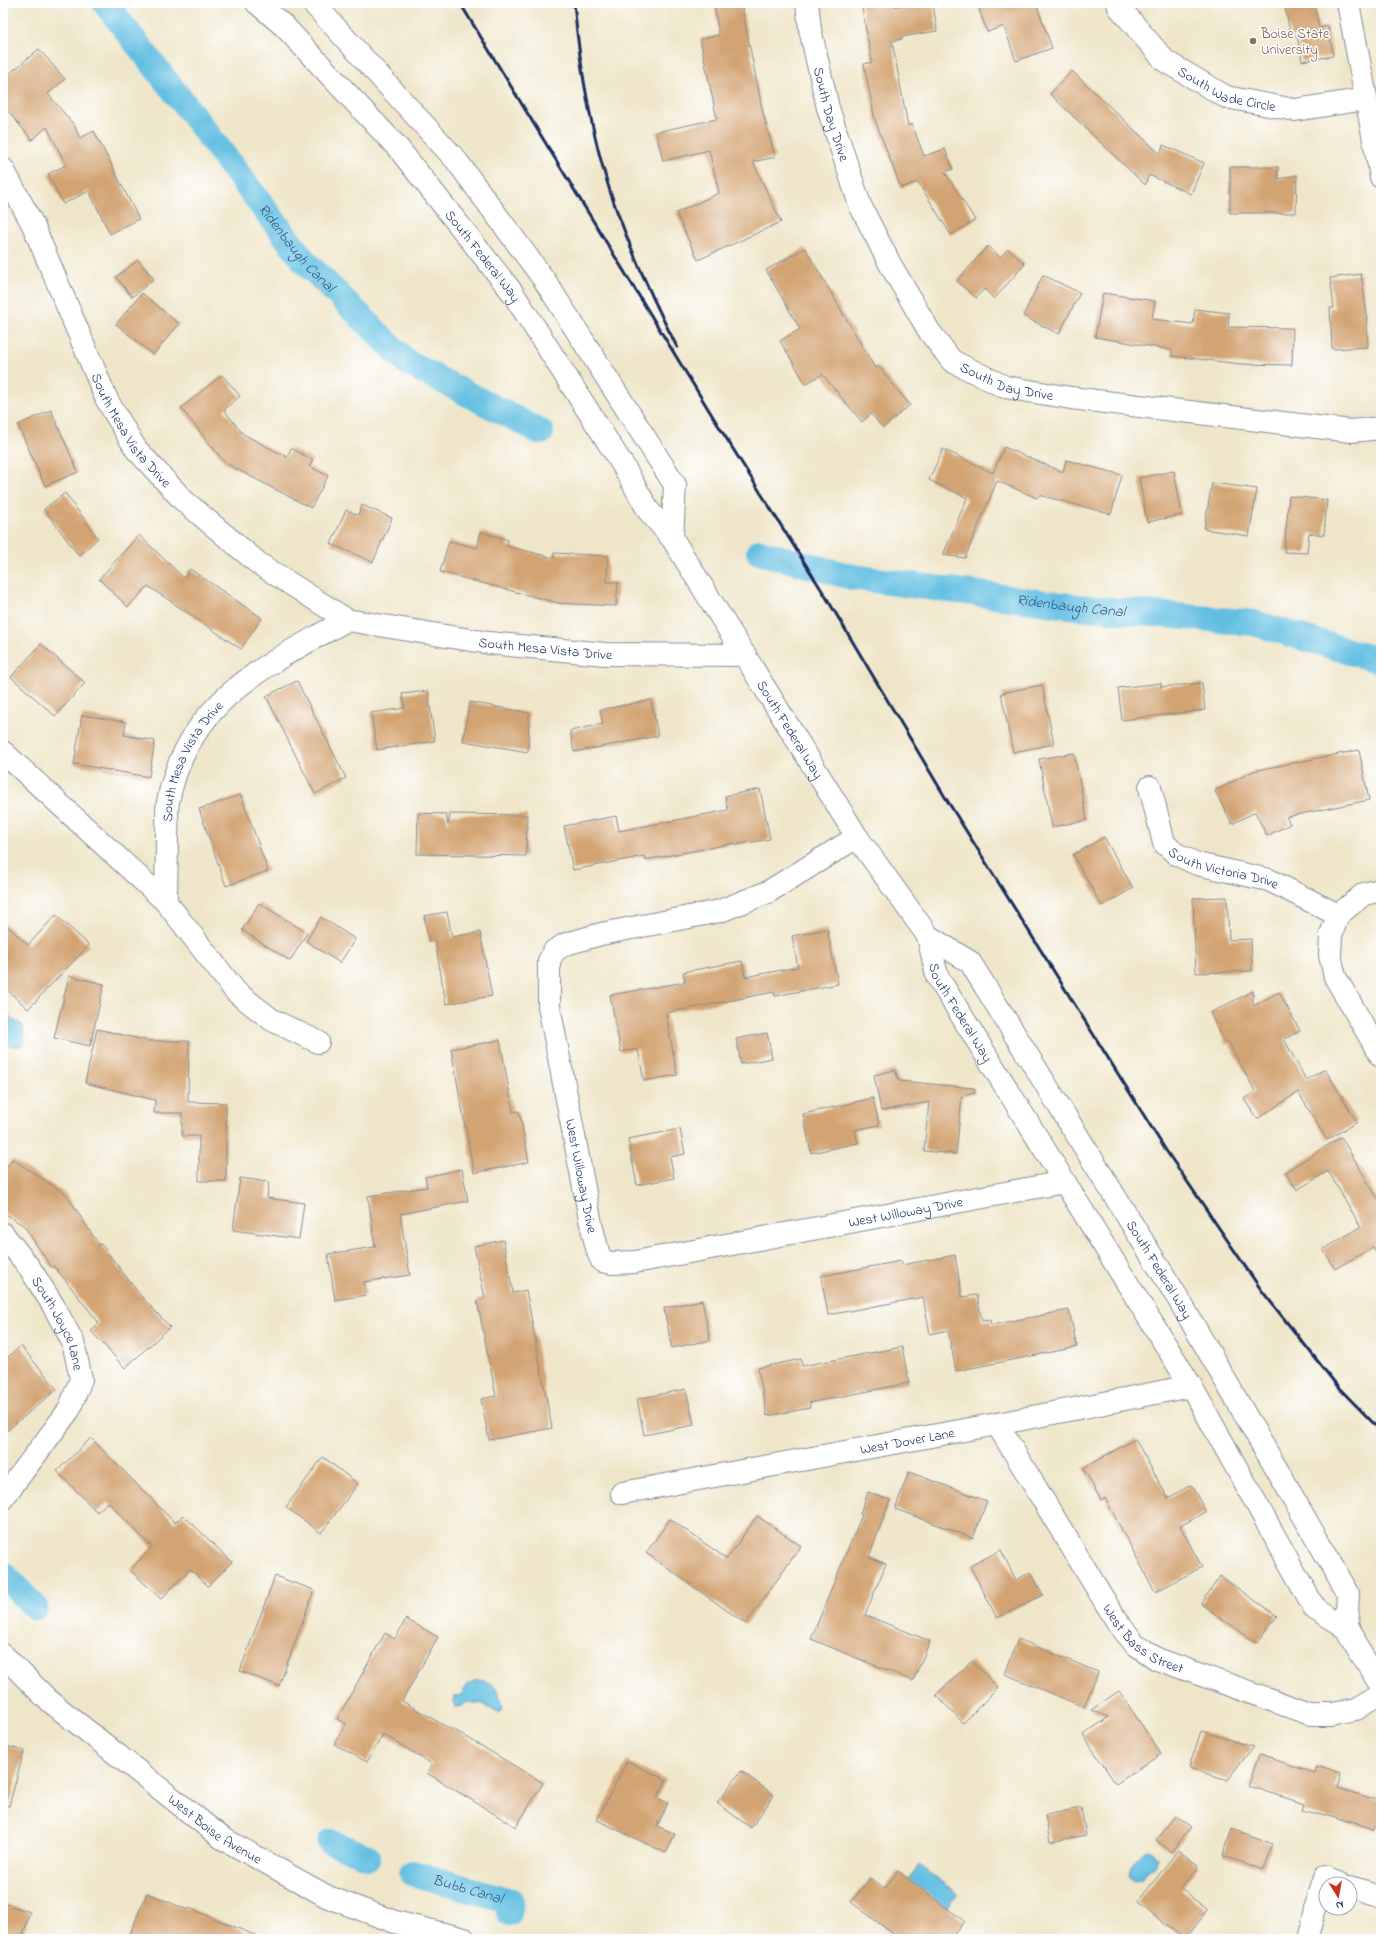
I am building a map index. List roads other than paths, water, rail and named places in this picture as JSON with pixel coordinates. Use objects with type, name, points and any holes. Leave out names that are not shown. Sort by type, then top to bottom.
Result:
[{"type":"street","name":"South Federal Way","points":[[257,3],[284,26],[399,149],[512,292],[624,467],[648,510],[672,538],[857,837],[928,936],[970,962],[1178,1300],[1348,1593],[1346,1628]]},
{"type":"street","points":[[313,3],[456,160],[545,281],[675,485],[672,538]]},
{"type":"street","name":"South Day Drive","points":[[807,3],[810,29],[828,108],[860,205],[890,264],[929,331],[952,361],[1005,387],[1071,398],[1351,431],[1381,428]]},
{"type":"street","name":"South Wade Circle","points":[[1118,3],[1165,61],[1226,97],[1295,110],[1366,99]]},
{"type":"street","points":[[1348,3],[1381,177]]},
{"type":"street","name":"South Mesa Vista Drive","points":[[3,169],[33,225],[107,400],[136,449],[183,500],[258,563],[347,620],[489,643],[605,654],[745,656]]},
{"type":"street","name":"South Mesa Vista Drive","points":[[166,902],[168,804],[174,776],[190,740],[221,701],[268,664],[347,620]]},
{"type":"street","points":[[3,752],[166,902],[236,992],[272,1020],[318,1042]]},
{"type":"street","name":"South Victoria Drive","points":[[1150,787],[1164,843],[1176,854],[1197,864],[1269,880],[1338,915]]},
{"type":"street","name":"West Willoway Drive","points":[[857,837],[768,892],[720,911],[601,934],[566,944],[554,951],[549,961],[549,1006],[591,1224],[598,1252],[602,1261],[612,1263],[635,1262],[1064,1182]]},
{"type":"street","points":[[1381,890],[1364,894],[1338,915],[1331,935],[1330,955],[1335,976],[1381,1056]]},
{"type":"street","name":"South Federal Way","points":[[928,936],[937,976],[1191,1386],[1315,1609],[1346,1628],[1381,1685]]},
{"type":"street","name":"South Joyce Lane","points":[[3,1234],[53,1305],[73,1342],[81,1379],[69,1410],[3,1498]]},
{"type":"street","name":"West Dover Lane","points":[[622,1493],[997,1424],[1191,1386]]},
{"type":"street","name":"West Bass Street","points":[[997,1424],[1118,1623],[1135,1644],[1157,1659],[1310,1714],[1331,1714],[1356,1709],[1381,1694]]},
{"type":"street","name":"West Boise Avenue","points":[[3,1655],[47,1699],[222,1838],[392,1931],[464,1939]]},
{"type":"street","points":[[1358,1890],[1381,1897]]},
{"type":"street","points":[[1306,1939],[1318,1898]]},
{"type":"water","points":[[3,1002],[11,1019],[23,1025],[25,1041],[21,1046],[6,1044],[3,1038]]},
{"type":"water","points":[[477,1680],[488,1683],[496,1688],[503,1709],[498,1713],[483,1704],[468,1702],[461,1706],[455,1707],[453,1703],[454,1697],[461,1695],[468,1684]]},
{"type":"water","points":[[1147,1850],[1153,1852],[1157,1858],[1156,1865],[1146,1872],[1141,1879],[1135,1880],[1129,1876],[1132,1864]]},
{"type":"water","points":[[919,1865],[958,1893],[945,1910],[906,1882]]},
{"type":"waterway","name":"Ridenbaugh Canal","points":[[105,3],[305,262],[408,363],[541,432]]},
{"type":"waterway","name":"Ridenbaugh Canal","points":[[759,552],[852,577],[1077,607],[1254,623],[1381,661]]},
{"type":"waterway","name":"Bubb Canal","points":[[3,1574],[35,1607]]},
{"type":"waterway","name":"Bubb Canal","points":[[330,1842],[368,1857]]},
{"type":"waterway","name":"Bubb Canal","points":[[412,1873],[511,1901],[509,1913]]},
{"type":"railway","points":[[460,3],[718,425],[826,597],[945,797],[1165,1149],[1262,1291],[1339,1388],[1381,1431]]},
{"type":"railway","points":[[574,3],[580,56],[589,110],[609,189],[638,265],[677,347]]},
{"type":"place","name":"Boise State University","points":[[1253,41]]}]
